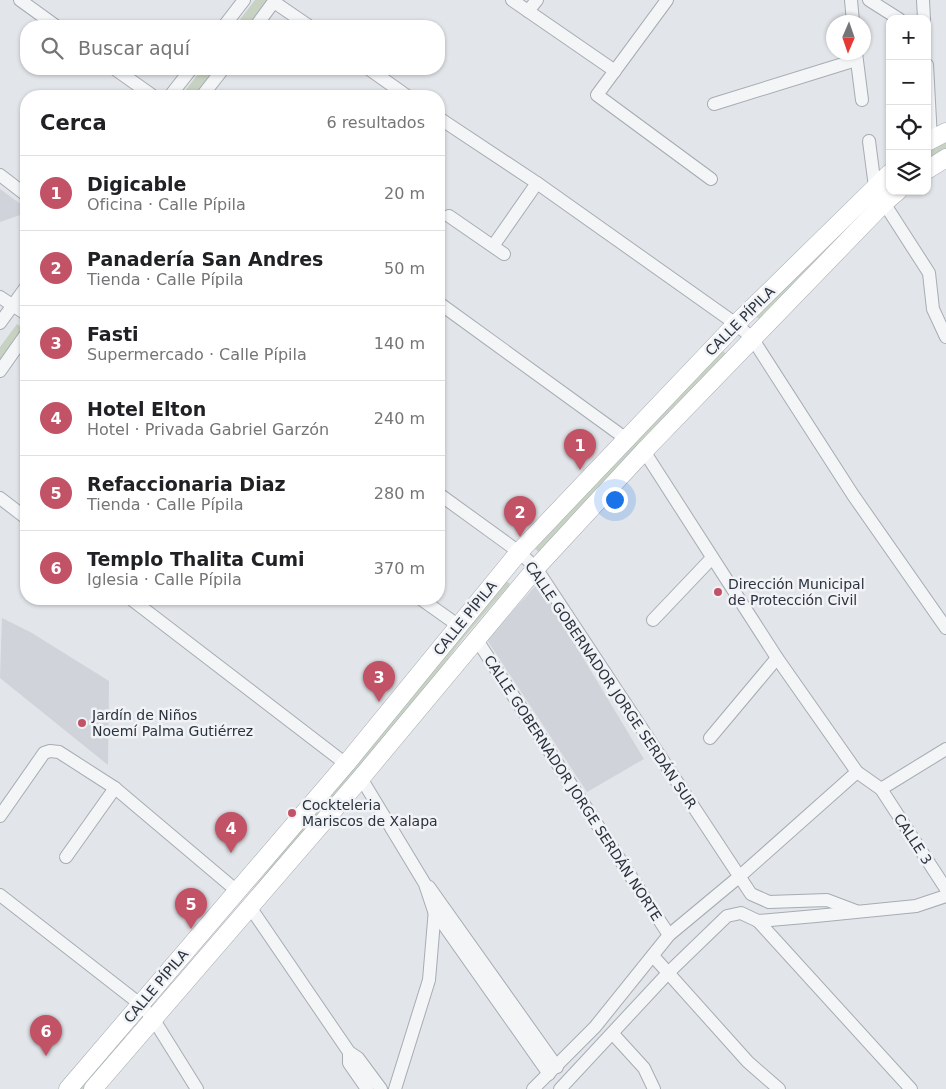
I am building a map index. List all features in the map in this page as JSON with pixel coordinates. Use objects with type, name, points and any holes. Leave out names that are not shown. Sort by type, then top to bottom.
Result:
[{"type":"main road","points":[[931,167],[946,158]]},
{"type":"main road","name":"CALLE PÍPILA","points":[[68,1089],[346,764],[519,552],[736,324],[886,176]]},
{"type":"main road","name":"CALLE PÍPILA","points":[[93,1089],[361,778],[536,568],[752,338],[893,195]]},
{"type":"street","points":[[20,0],[48,20]]},
{"type":"street","points":[[229,20],[244,0]]},
{"type":"street","points":[[512,0],[615,71]]},
{"type":"street","points":[[528,11],[537,0]]},
{"type":"street","points":[[667,0],[597,95],[711,179]]},
{"type":"street","points":[[851,0],[852,15]]},
{"type":"street","points":[[869,0],[893,15]]},
{"type":"street","points":[[923,0],[924,15]]},
{"type":"street","points":[[261,20],[275,1],[300,20]]},
{"type":"street","points":[[714,104],[844,60]]},
{"type":"street","points":[[857,60],[862,100]]},
{"type":"street","points":[[123,75],[145,90]]},
{"type":"street","points":[[175,90],[186,75]]},
{"type":"street","points":[[207,90],[218,75]]},
{"type":"street","points":[[378,75],[399,90]]},
{"type":"street","points":[[931,101],[935,137]]},
{"type":"street","points":[[445,122],[537,183],[736,324],[752,338],[853,495],[946,628]]},
{"type":"street","points":[[869,141],[875,186]]},
{"type":"street","points":[[0,176],[20,191]]},
{"type":"street","points":[[492,246],[537,183]]},
{"type":"street","points":[[884,202],[929,273],[933,309],[946,337]]},
{"type":"street","points":[[449,216],[504,254]]},
{"type":"street","points":[[0,296],[20,310]]},
{"type":"street","points":[[0,323],[20,296]]},
{"type":"street","points":[[445,307],[626,438]]},
{"type":"street","points":[[0,371],[20,343]]},
{"type":"street","points":[[644,451],[777,658],[857,772],[881,789],[946,749]]},
{"type":"street","points":[[0,498],[20,513]]},
{"type":"street","name":"CALLE GOBERNADOR JORGE SERDÁN SUR","points":[[445,498],[519,552],[536,568],[751,894],[769,902],[827,900],[856,911]]},
{"type":"street","points":[[653,620],[712,558]]},
{"type":"street","points":[[139,605],[346,764]]},
{"type":"street","points":[[429,605],[459,626]]},
{"type":"street","name":"CALLE GOBERNADOR JORGE SERDÁN NORTE","points":[[477,640],[669,935]]},
{"type":"street","points":[[710,738],[777,658]]},
{"type":"street","points":[[0,816],[44,753],[50,751],[59,752],[114,788],[237,891]]},
{"type":"street","points":[[533,1089],[596,1026],[669,935],[740,876],[857,772]]},
{"type":"street","points":[[361,778],[426,884],[436,894],[553,1070]]},
{"type":"street","points":[[66,857],[114,788]]},
{"type":"street","name":"CALLE 3","points":[[881,789],[946,889]]},
{"type":"street","points":[[426,884],[434,911],[553,1070]]},
{"type":"street","points":[[395,1089],[429,980],[436,894]]},
{"type":"street","points":[[0,895],[140,1004],[154,1020],[197,1089]]},
{"type":"street","points":[[758,921],[916,906],[946,896]]},
{"type":"street","points":[[250,907],[349,1052],[358,1058],[382,1089]]},
{"type":"street","points":[[560,1089],[668,973],[727,916],[741,913],[758,921],[911,1089]]},
{"type":"street","points":[[653,956],[748,1062],[779,1089]]},
{"type":"street","points":[[612,1034],[644,1068],[654,1089]]},
{"type":"street","points":[[349,1052],[349,1064],[367,1089]]},
{"type":"shaded area","points":[[0,189],[20,204],[20,215],[0,222]]},
{"type":"shaded area","points":[[538,583],[644,759],[587,792],[487,640]]},
{"type":"shaded area","name":"Jardín de Niños Noemí Palma Gutiérrez","points":[[2,618],[32,633],[109,681],[108,765],[0,678]]},
{"type":"green space","points":[[255,0],[278,0],[262,20],[240,20]]},
{"type":"green space","points":[[197,75],[219,75],[208,90],[186,90]]},
{"type":"green space","points":[[946,140],[946,149],[931,158],[931,149]]},
{"type":"green space","points":[[886,184],[886,194],[759,319],[754,314]]},
{"type":"green space","points":[[17,324],[20,326],[20,341],[0,375],[0,347]]},
{"type":"green space","points":[[719,347],[726,354],[540,553],[533,547]]},
{"type":"green space","points":[[503,578],[510,584],[465,636],[353,783],[244,900]]},
{"type":"green space","points":[[121,1033],[128,1040],[87,1089],[76,1089]]},
{"type":"place","name":"Digicable","points":[[580,470]]},
{"type":"place","name":"Panadería San Andres","points":[[520,537]]},
{"type":"place","name":"Dirección Municipal de Protección Civil","points":[[718,592]]},
{"type":"place","name":"Fasti","points":[[379,702]]},
{"type":"place","name":"Jardín de Niños Noemí Palma Gutiérrez","points":[[82,723]]},
{"type":"place","name":"Cockteleria Mariscos de Xalapa","points":[[292,813]]},
{"type":"place","name":"Hotel Elton","points":[[231,853]]},
{"type":"place","name":"Refaccionaria Diaz","points":[[191,929]]},
{"type":"place","name":"Templo Thalita Cumi","points":[[46,1056]]}]
